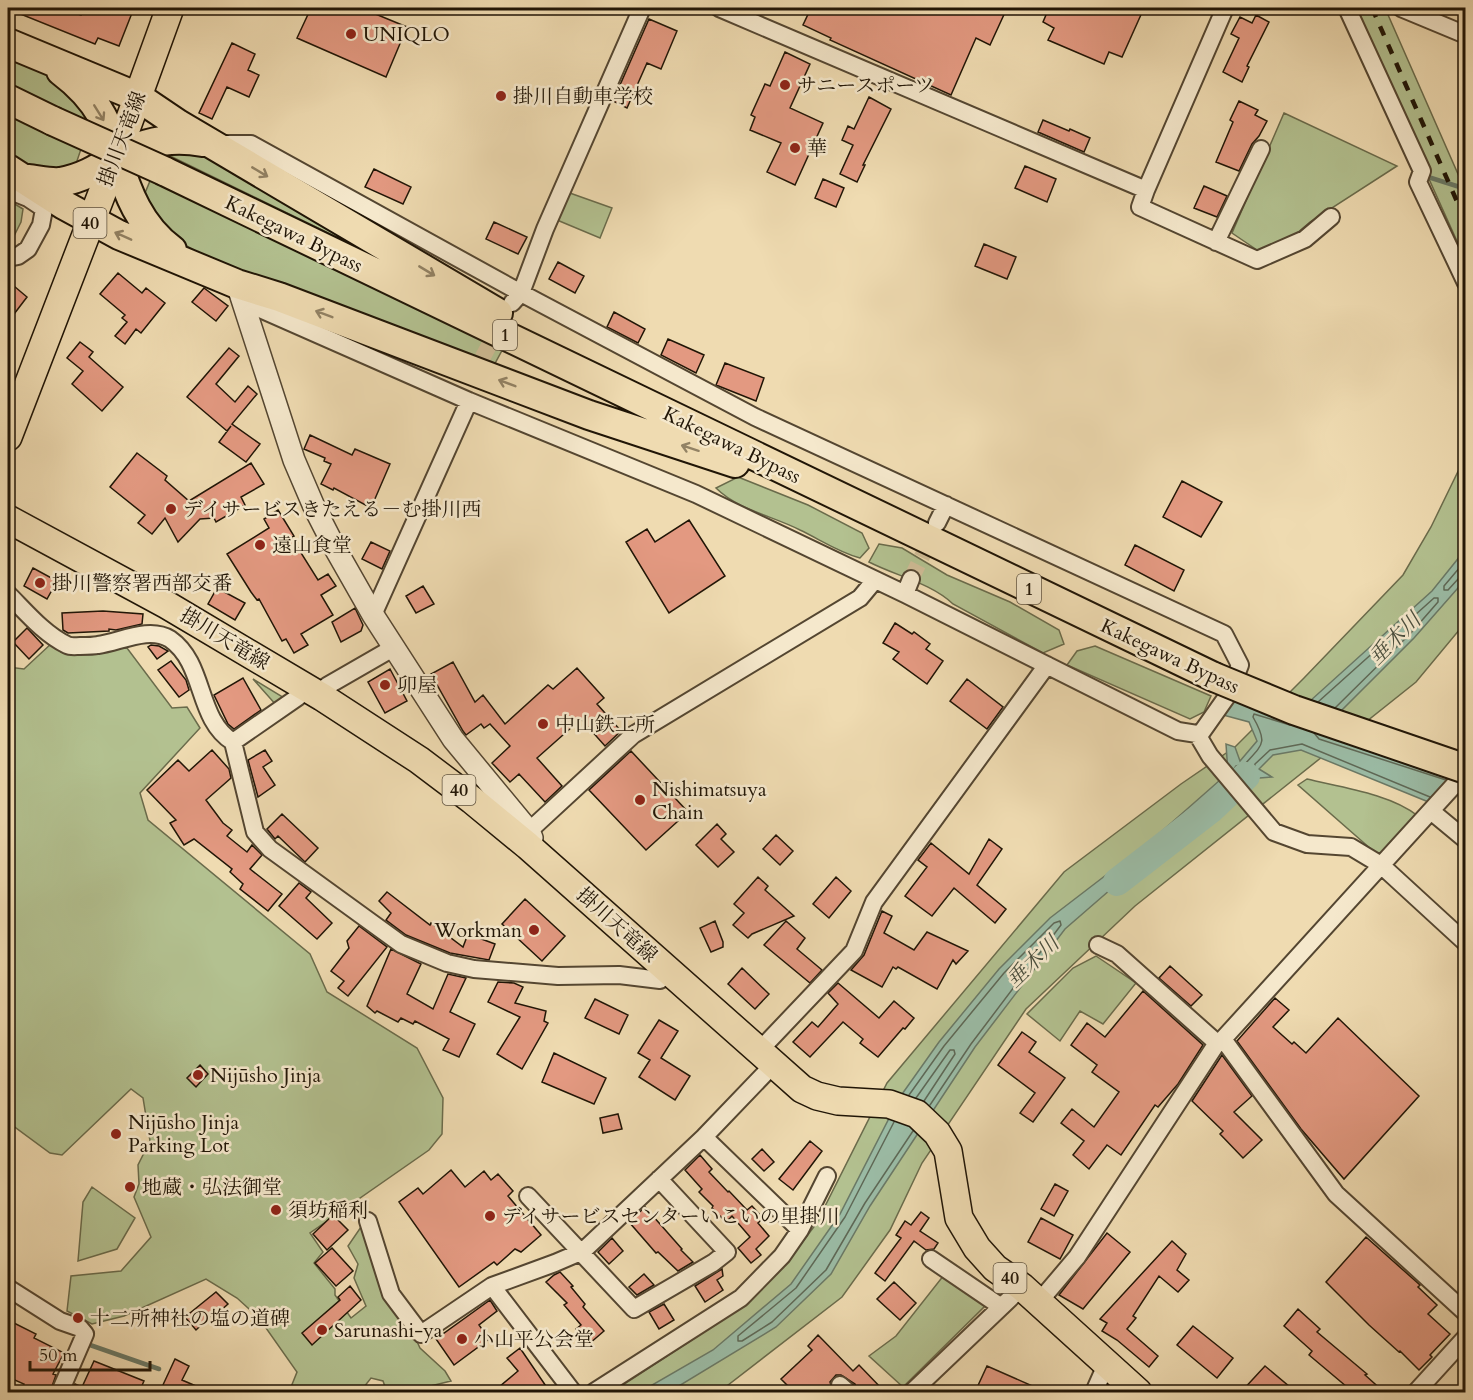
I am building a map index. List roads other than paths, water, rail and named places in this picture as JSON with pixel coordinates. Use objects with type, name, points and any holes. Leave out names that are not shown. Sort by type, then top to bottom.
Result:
[{"type":"highway","points":[[8,44],[138,97],[178,124],[476,301],[599,367],[764,447],[845,500]]},
{"type":"highway","points":[[40,56],[75,82],[93,104],[108,128],[130,198],[146,225],[164,244],[239,292],[279,297],[589,415],[845,500]]},
{"type":"highway","name":"Kakegawa Bypass","points":[[8,99],[164,171],[1214,677],[1294,710],[1466,771]]},
{"type":"highway","points":[[14,179],[58,183],[77,178],[116,157],[157,141],[183,138],[213,144]]},
{"type":"highway","points":[[14,179],[50,204],[196,266]]},
{"type":"main road","name":"掛川天竜線","points":[[8,437],[116,157],[170,8]]},
{"type":"main road","name":"掛川天竜線","points":[[8,519],[167,605],[314,692],[419,760],[528,839],[668,970],[802,1089],[817,1096],[838,1101],[889,1104],[917,1114],[935,1130],[948,1151],[959,1218],[977,1248],[995,1268],[1030,1295],[1138,1392]]},
{"type":"street","points":[[516,298],[642,8]]},
{"type":"street","points":[[719,8],[1146,190]]},
{"type":"street","points":[[1225,8],[1140,207],[1257,260],[1305,239],[1331,217]]},
{"type":"street","points":[[1347,8],[1422,171],[1418,182],[1466,284]]},
{"type":"street","points":[[1401,8],[1466,36]]},
{"type":"street","points":[[8,35],[40,56]]},
{"type":"street","points":[[213,144],[251,144],[516,298],[755,417],[1224,634],[1240,665],[1228,695],[1199,736]]},
{"type":"street","points":[[1216,242],[1261,149]]},
{"type":"street","points":[[8,258],[18,256],[28,249],[50,204]]},
{"type":"street","points":[[239,292],[466,399],[696,494],[875,580],[908,587],[1047,665],[1178,731],[1197,734],[1210,756],[1274,832],[1307,843],[1351,847],[1381,865],[1466,943]]},
{"type":"street","points":[[239,292],[294,460],[315,509],[393,648],[453,739],[528,839],[633,735],[860,598],[875,580]]},
{"type":"street","points":[[373,615],[466,399],[469,382]]},
{"type":"street","points":[[938,524],[946,505]]},
{"type":"street","points":[[8,594],[49,633],[69,646],[98,645],[147,634],[162,635],[180,647],[197,677],[207,711],[216,728],[233,742],[255,832],[270,849],[401,944],[447,963],[474,969],[558,976],[619,975],[660,980],[668,970]]},
{"type":"street","points":[[233,742],[298,697],[327,686],[393,648]]},
{"type":"street","points":[[368,1221],[391,1294],[421,1334],[492,1286],[579,1252],[704,1137],[854,951],[874,902],[1047,665]]},
{"type":"street","points":[[912,1392],[1000,1306],[1030,1295],[1077,1257],[1220,1041],[1466,771]]},
{"type":"street","points":[[1431,811],[1466,840]]},
{"type":"street","points":[[1098,945],[1117,954],[1220,1041],[1336,1194],[1466,1313]]},
{"type":"street","points":[[704,1137],[800,1230]]},
{"type":"street","points":[[594,1392],[741,1298],[782,1256],[800,1230],[827,1176]]},
{"type":"street","points":[[528,1196],[634,1309],[713,1263],[726,1252],[660,1179]]},
{"type":"street","points":[[930,1259],[1000,1306]]},
{"type":"street","points":[[492,1286],[573,1392]]},
{"type":"street","points":[[8,1288],[60,1321],[80,1328],[85,1334],[60,1392]]},
{"type":"street","points":[[1416,1392],[1466,1337]]},
{"type":"street","points":[[1094,1392],[1106,1365]]},
{"type":"water","points":[[1465,550],[1465,580],[1414,638],[1319,733],[1461,778],[1436,805],[1301,750],[1273,755],[1259,769],[1272,777],[1247,779],[1148,857],[1065,929],[975,1047],[870,1206],[831,1274],[776,1327],[669,1392],[640,1392],[713,1350],[791,1284],[840,1214],[900,1097],[939,1042],[999,969],[1050,918],[1153,839],[1228,773],[1226,744],[1235,747],[1240,761],[1257,741],[1249,722],[1223,715],[1228,695],[1289,720],[1432,591]]},
{"type":"waterway","points":[[1425,176],[1466,189]]},
{"type":"waterway","name":"垂木川","points":[[1117,882],[1210,810],[1246,776]]},
{"type":"waterway","points":[[90,1345],[159,1369]]},
{"type":"tunnel","points":[[471,379],[500,325]]},
{"type":"tunnel","points":[[911,579],[933,534]]},
{"type":"railway","points":[[1372,8],[1466,222]]},
{"type":"place","name":"UNIQLO","points":[[351,34]]},
{"type":"place","name":"サニースポーツ","points":[[785,85]]},
{"type":"place","name":"掛川自動車学校","points":[[501,96]]},
{"type":"place","name":"華","points":[[795,148]]},
{"type":"place","name":"デイサービスきたえる－む掛川西","points":[[171,509]]},
{"type":"place","name":"遠山食堂","points":[[260,545]]},
{"type":"place","name":"掛川警察署西部交番","points":[[40,583]]},
{"type":"place","name":"卯屋","points":[[385,685]]},
{"type":"place","name":"中山鉄工所","points":[[543,724]]},
{"type":"place","name":"Nishimatsuya Chain","points":[[640,800]]},
{"type":"place","name":"Workman","points":[[534,930]]},
{"type":"place","name":"Nijūsho Jinja","points":[[198,1075]]},
{"type":"place","name":"Nijūsho Jinja Parking Lot","points":[[116,1134]]},
{"type":"place","name":"地蔵・弘法御堂","points":[[130,1187]]},
{"type":"place","name":"須坊稲利","points":[[276,1210]]},
{"type":"place","name":"デイサービスセンターいこいの里掛川","points":[[490,1216]]},
{"type":"place","name":"十二所神社の塩の道碑","points":[[78,1318]]},
{"type":"place","name":"Sarunashi-ya","points":[[322,1330]]},
{"type":"place","name":"小山平公会堂","points":[[462,1339]]}]
